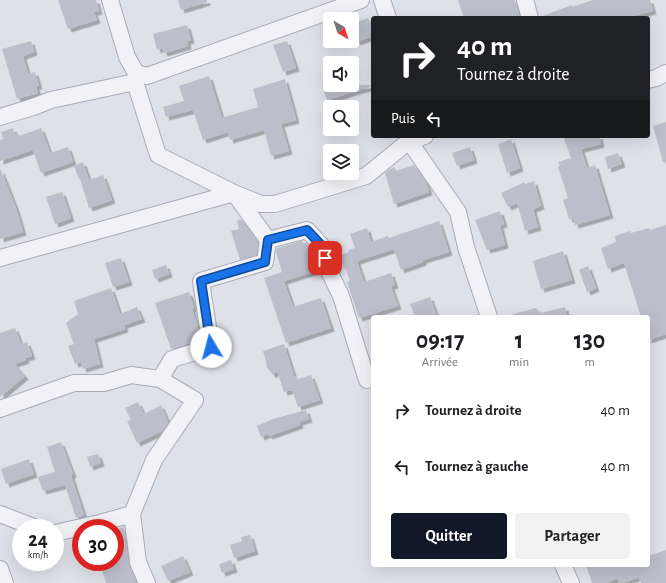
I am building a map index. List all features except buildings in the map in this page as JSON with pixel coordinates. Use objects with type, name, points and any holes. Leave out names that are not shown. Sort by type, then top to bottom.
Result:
[{"type":"street","points":[[110,0],[127,57],[136,73],[147,76],[361,0]]},
{"type":"street","points":[[382,0],[387,16]]},
{"type":"street","points":[[525,0],[529,16]]},
{"type":"street","points":[[650,80],[666,73]]},
{"type":"street","points":[[0,117],[50,100],[135,82],[158,155],[234,193],[261,204],[275,204],[366,176],[409,139],[458,212],[466,247],[488,315]]},
{"type":"street","points":[[160,378],[172,359],[211,347],[201,281],[265,262],[268,240],[234,193]]},
{"type":"street","points":[[0,258],[234,193]]},
{"type":"street","points":[[268,240],[307,230],[321,245],[329,271],[341,296],[367,380]]},
{"type":"street","points":[[0,410],[74,384],[104,383],[131,376],[160,378],[195,400],[154,460],[132,514],[138,562],[148,583]]},
{"type":"street","points":[[0,514],[13,519]]},
{"type":"street","points":[[64,531],[132,514]]},
{"type":"street","points":[[564,567],[571,583]]},
{"type":"street","points":[[0,569],[5,583]]},
{"type":"route","points":[[211,347],[201,281],[265,262],[268,240],[307,230],[321,245],[325,258]]}]
